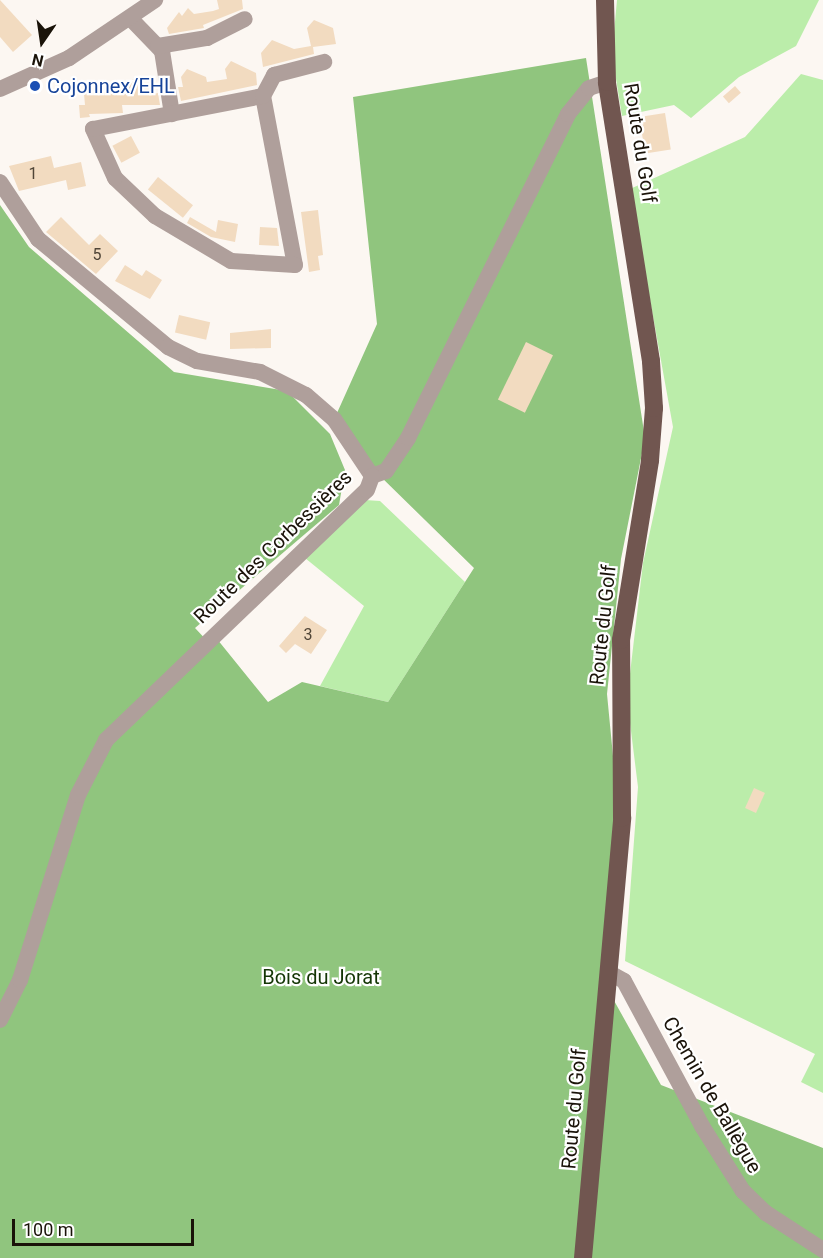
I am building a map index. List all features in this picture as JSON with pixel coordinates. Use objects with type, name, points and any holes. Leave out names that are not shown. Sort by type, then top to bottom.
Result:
[{"type":"main road","name":"Route du Golf","points":[[583,1258],[623,800],[621,640],[650,460],[654,408],[651,361],[607,82],[605,0]]},
{"type":"street","points":[[0,89],[69,58],[131,19],[155,0]]},
{"type":"street","points":[[131,19],[162,51],[172,114]]},
{"type":"street","points":[[158,46],[207,38],[245,19]]},
{"type":"street","points":[[263,96],[93,129],[115,178],[155,216],[231,261],[295,265],[263,96],[274,75],[324,62]]},
{"type":"street","name":"Route des Corbessières","points":[[0,1020],[20,980],[78,795],[106,740],[367,490],[372,476],[386,471],[408,438],[568,114],[589,88],[607,82]]},
{"type":"street","points":[[0,182],[38,239],[168,348],[197,361],[260,372],[306,395],[334,419],[372,476]]},
{"type":"street","name":"Chemin de Ballègue","points":[[608,972],[624,981],[702,1126],[743,1191],[766,1213],[823,1250]]},
{"type":"green space","points":[[617,0],[819,0],[796,46],[739,77],[691,118],[674,105],[622,116],[612,54]]},
{"type":"green space","name":"Bois du Jorat","points":[[586,58],[645,438],[621,559],[607,694],[616,787],[602,979],[661,1085],[823,1148],[823,1258],[0,1258],[0,205],[29,247],[174,372],[287,391],[330,434],[345,470],[339,505],[195,628],[211,645],[217,639],[268,702],[302,682],[388,702],[474,568],[377,473],[337,413],[377,324],[353,97]]},
{"type":"green space","points":[[801,74],[823,80],[823,1093],[801,1082],[815,1054],[625,961],[638,787],[627,699],[643,563],[673,427],[630,189],[745,137]]},
{"type":"green space","points":[[365,500],[380,501],[465,582],[388,702],[320,686],[364,606],[305,558]]},
{"type":"building","points":[[0,0],[32,35],[13,52],[0,37]]},
{"type":"building","points":[[217,0],[242,0],[243,9],[203,25],[204,28],[169,34],[167,28],[179,12],[182,16],[188,8],[194,14],[213,11],[219,9]]},
{"type":"building","points":[[314,20],[333,28],[336,44],[313,47],[314,54],[263,67],[261,53],[272,40],[294,49],[311,46],[307,28]]},
{"type":"building","points":[[231,61],[256,73],[257,85],[181,101],[178,87],[183,87],[181,77],[187,69],[206,77],[207,82],[227,79],[225,69]]},
{"type":"building","points":[[133,79],[152,86],[153,94],[158,93],[160,105],[122,105],[123,113],[89,114],[90,117],[80,118],[79,105],[85,105],[84,94],[90,87],[109,94],[124,92]]},
{"type":"building","points":[[735,86],[741,93],[729,103],[723,96]]},
{"type":"building","points":[[665,113],[671,150],[645,154],[639,117]]},
{"type":"building","points":[[131,136],[140,153],[121,163],[112,146]]},
{"type":"building","points":[[51,156],[54,168],[81,162],[86,186],[68,190],[66,180],[19,191],[9,166]]},
{"type":"building","points":[[158,177],[193,205],[183,218],[148,189]]},
{"type":"building","points":[[318,210],[323,255],[318,256],[320,270],[309,272],[301,212]]},
{"type":"building","points":[[61,217],[89,245],[100,234],[118,251],[96,274],[46,232]]},
{"type":"building","points":[[190,217],[216,232],[218,220],[238,224],[235,242],[211,237],[187,223]]},
{"type":"building","points":[[260,227],[277,228],[279,246],[259,245]]},
{"type":"building","points":[[125,265],[142,276],[146,270],[162,280],[150,299],[115,281]]},
{"type":"building","points":[[179,315],[210,322],[206,340],[175,333]]},
{"type":"building","points":[[271,329],[271,348],[230,349],[230,333]]},
{"type":"building","points":[[526,342],[553,355],[525,413],[498,400]]},
{"type":"building","points":[[305,616],[327,630],[311,654],[295,644],[286,653],[279,646]]},
{"type":"building","points":[[754,788],[765,793],[756,813],[745,808]]},
{"type":"place","name":"Cojonnex/EHL","points":[[35,86]]}]
